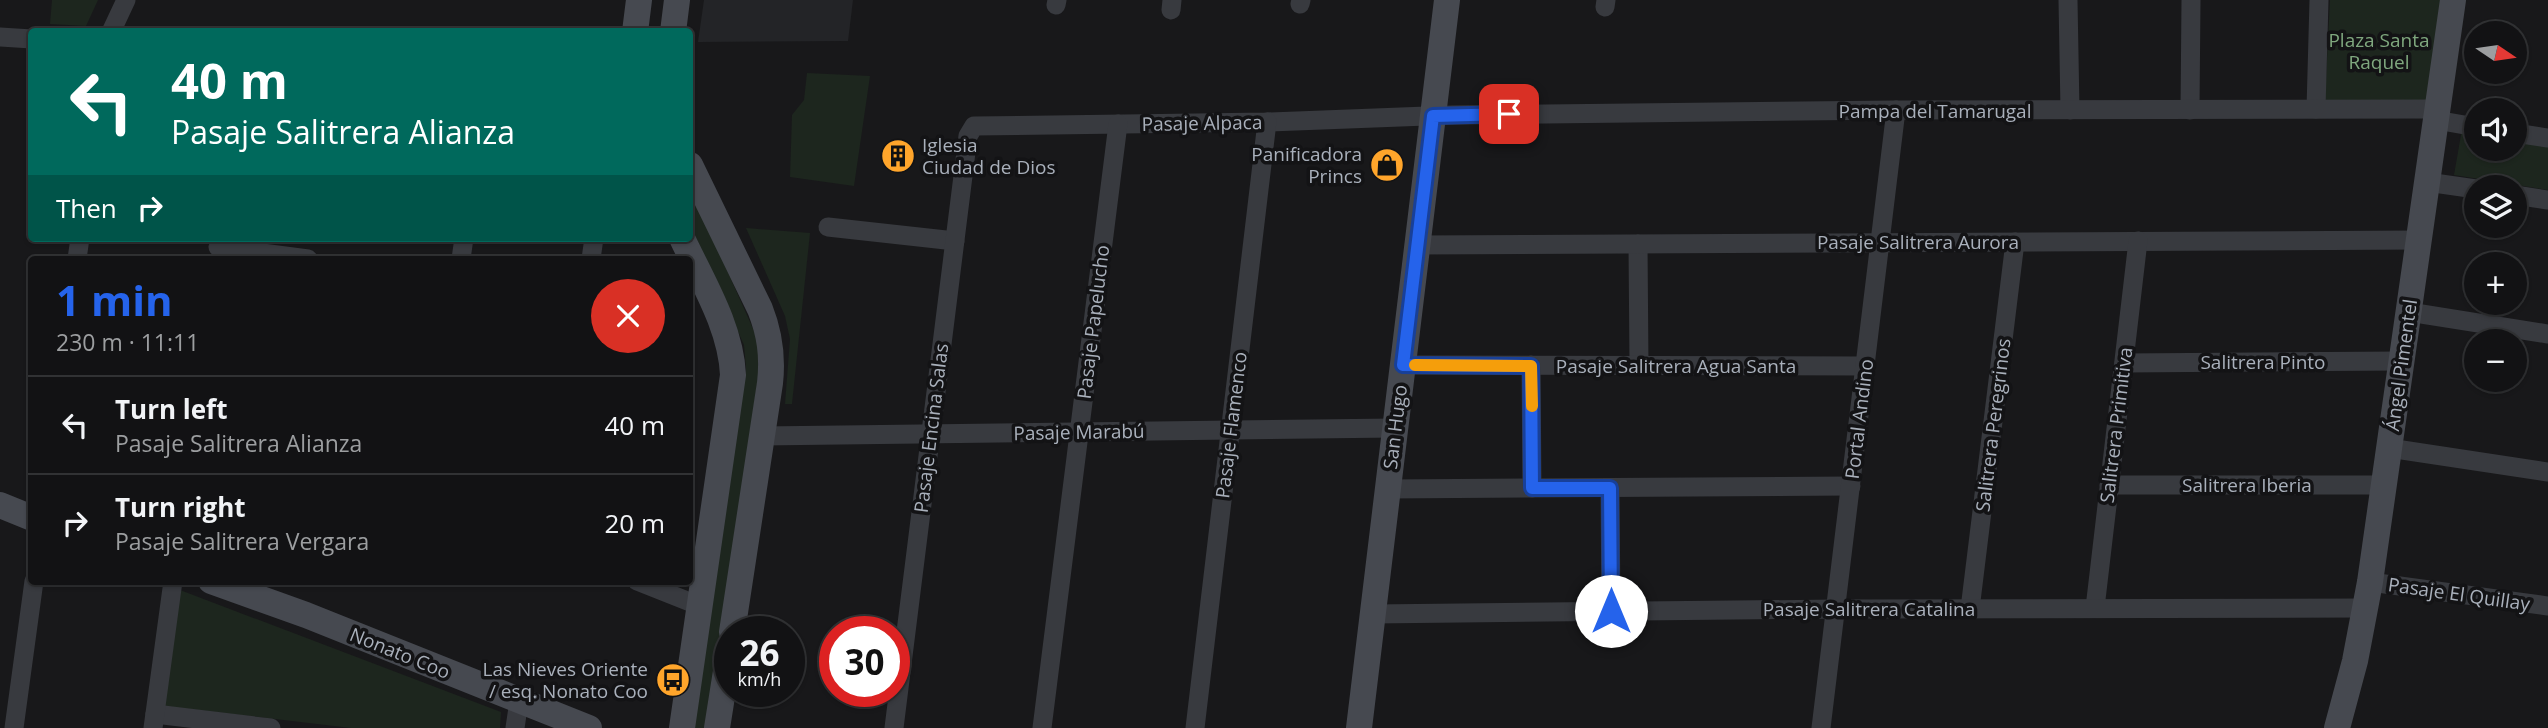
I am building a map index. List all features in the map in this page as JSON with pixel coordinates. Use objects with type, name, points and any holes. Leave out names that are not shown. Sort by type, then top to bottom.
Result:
[{"type":"street","points":[[110,28],[126,0]]},
{"type":"street","points":[[636,28],[639,0]]},
{"type":"street","points":[[674,28],[677,0]]},
{"type":"street","name":"San Hugo","points":[[1359,728],[1447,0]]},
{"type":"street","points":[[2068,0],[2070,110]]},
{"type":"street","points":[[2190,110],[2191,0]]},
{"type":"street","points":[[2316,109],[2319,0]]},
{"type":"street","name":"Ángel Pimentel","points":[[2337,728],[2355,661],[2368,595],[2453,0]]},
{"type":"street","points":[[0,37],[28,39]]},
{"type":"street","name":"Pampa del Tamarugal","points":[[1433,116],[1896,110],[2316,109],[2437,114],[2464,123]]},
{"type":"street","name":"Portal Andino","points":[[1821,728],[1896,110]]},
{"type":"street","name":"Pasaje Alpaca","points":[[971,128],[1433,116]]},
{"type":"street","name":"Pasaje Flamenco","points":[[1195,728],[1267,122]]},
{"type":"street","name":"Pasaje Papelucho","points":[[1042,728],[1118,124]]},
{"type":"street","name":"Pasaje Encina Salas","points":[[894,728],[971,128]]},
{"type":"street","points":[[2527,134],[2548,138]]},
{"type":"street","points":[[693,171],[766,326],[771,343],[772,370],[734,616]]},
{"type":"street","points":[[2427,181],[2464,187]]},
{"type":"street","points":[[2527,197],[2548,200]]},
{"type":"street","points":[[828,227],[955,241]]},
{"type":"street","name":"Pasaje Salitrera Aurora","points":[[1417,245],[2419,240]]},
{"type":"street","name":"Salitrera Primitiva","points":[[2095,608],[2138,241]]},
{"type":"street","name":"Salitrera Peregrinos","points":[[1970,609],[2015,242]]},
{"type":"street","points":[[1639,244],[1639,366]]},
{"type":"street","points":[[218,248],[283,256]]},
{"type":"street","points":[[682,728],[732,390],[732,361],[724,329],[693,262]]},
{"type":"street","points":[[2409,312],[2548,334]]},
{"type":"street","name":"Salitrera Pinto","points":[[2124,363],[2402,361]]},
{"type":"street","name":"Pasaje Salitrera Agua Santa","points":[[1403,365],[1865,366]]},
{"type":"street","points":[[1531,366],[1532,488]]},
{"type":"street","name":"Pasaje Marabú","points":[[762,436],[1395,428]]},
{"type":"street","points":[[2389,448],[2548,472]]},
{"type":"street","name":"Salitrera Iberia","points":[[2109,485],[2384,485]]},
{"type":"street","points":[[1388,489],[1851,486]]},
{"type":"street","points":[[1610,488],[1611,611]]},
{"type":"street","points":[[0,505],[28,516]]},
{"type":"street","points":[[14,728],[33,585]]},
{"type":"street","points":[[172,585],[154,721],[271,728]]},
{"type":"street","name":"Nonato Coo","points":[[222,585],[306,615],[589,728]]},
{"type":"street","points":[[647,585],[700,606]]},
{"type":"street","name":"Pasaje Salitrera Catalina","points":[[1373,614],[2095,608],[2368,595]]},
{"type":"street","name":"Pasaje El Quillay","points":[[2368,595],[2548,606]]},
{"type":"street","points":[[515,728],[519,701]]},
{"type":"street","points":[[717,728],[720,707]]},
{"type":"shaded area","points":[[704,0],[853,0],[848,41],[698,42]]},
{"type":"green space","points":[[52,0],[98,0],[86,26],[50,24]]},
{"type":"green space","name":"Plaza Santa Raquel","points":[[2330,0],[2443,0],[2428,103],[2325,100]]},
{"type":"green space","points":[[807,73],[870,76],[854,186],[790,177],[792,115],[804,100]]},
{"type":"green space","points":[[2462,129],[2464,161],[2527,161],[2527,141],[2548,145],[2548,190],[2527,187],[2527,175],[2454,175]]},
{"type":"green space","points":[[693,194],[762,349],[724,616],[714,616],[714,686],[708,728],[690,728],[746,368],[744,345],[693,231]]},
{"type":"green space","points":[[746,228],[810,233],[792,404],[785,404],[790,339],[785,316]]},
{"type":"green space","points":[[180,590],[501,712],[500,728],[351,728],[164,706]]},
{"type":"slow traffic","points":[[1415,365],[1531,366],[1532,406]]},
{"type":"place","name":"Iglesia Ciudad de Dios","points":[[898,156]]},
{"type":"place","name":"Panificadora Princs","points":[[1387,165]]},
{"type":"place","name":"Las Nieves Oriente / esq. Nonato Coo","points":[[673,680]]},
{"type":"route","points":[[1509,114],[1433,116],[1403,365],[1531,366],[1532,488],[1610,488],[1611,611]]}]
